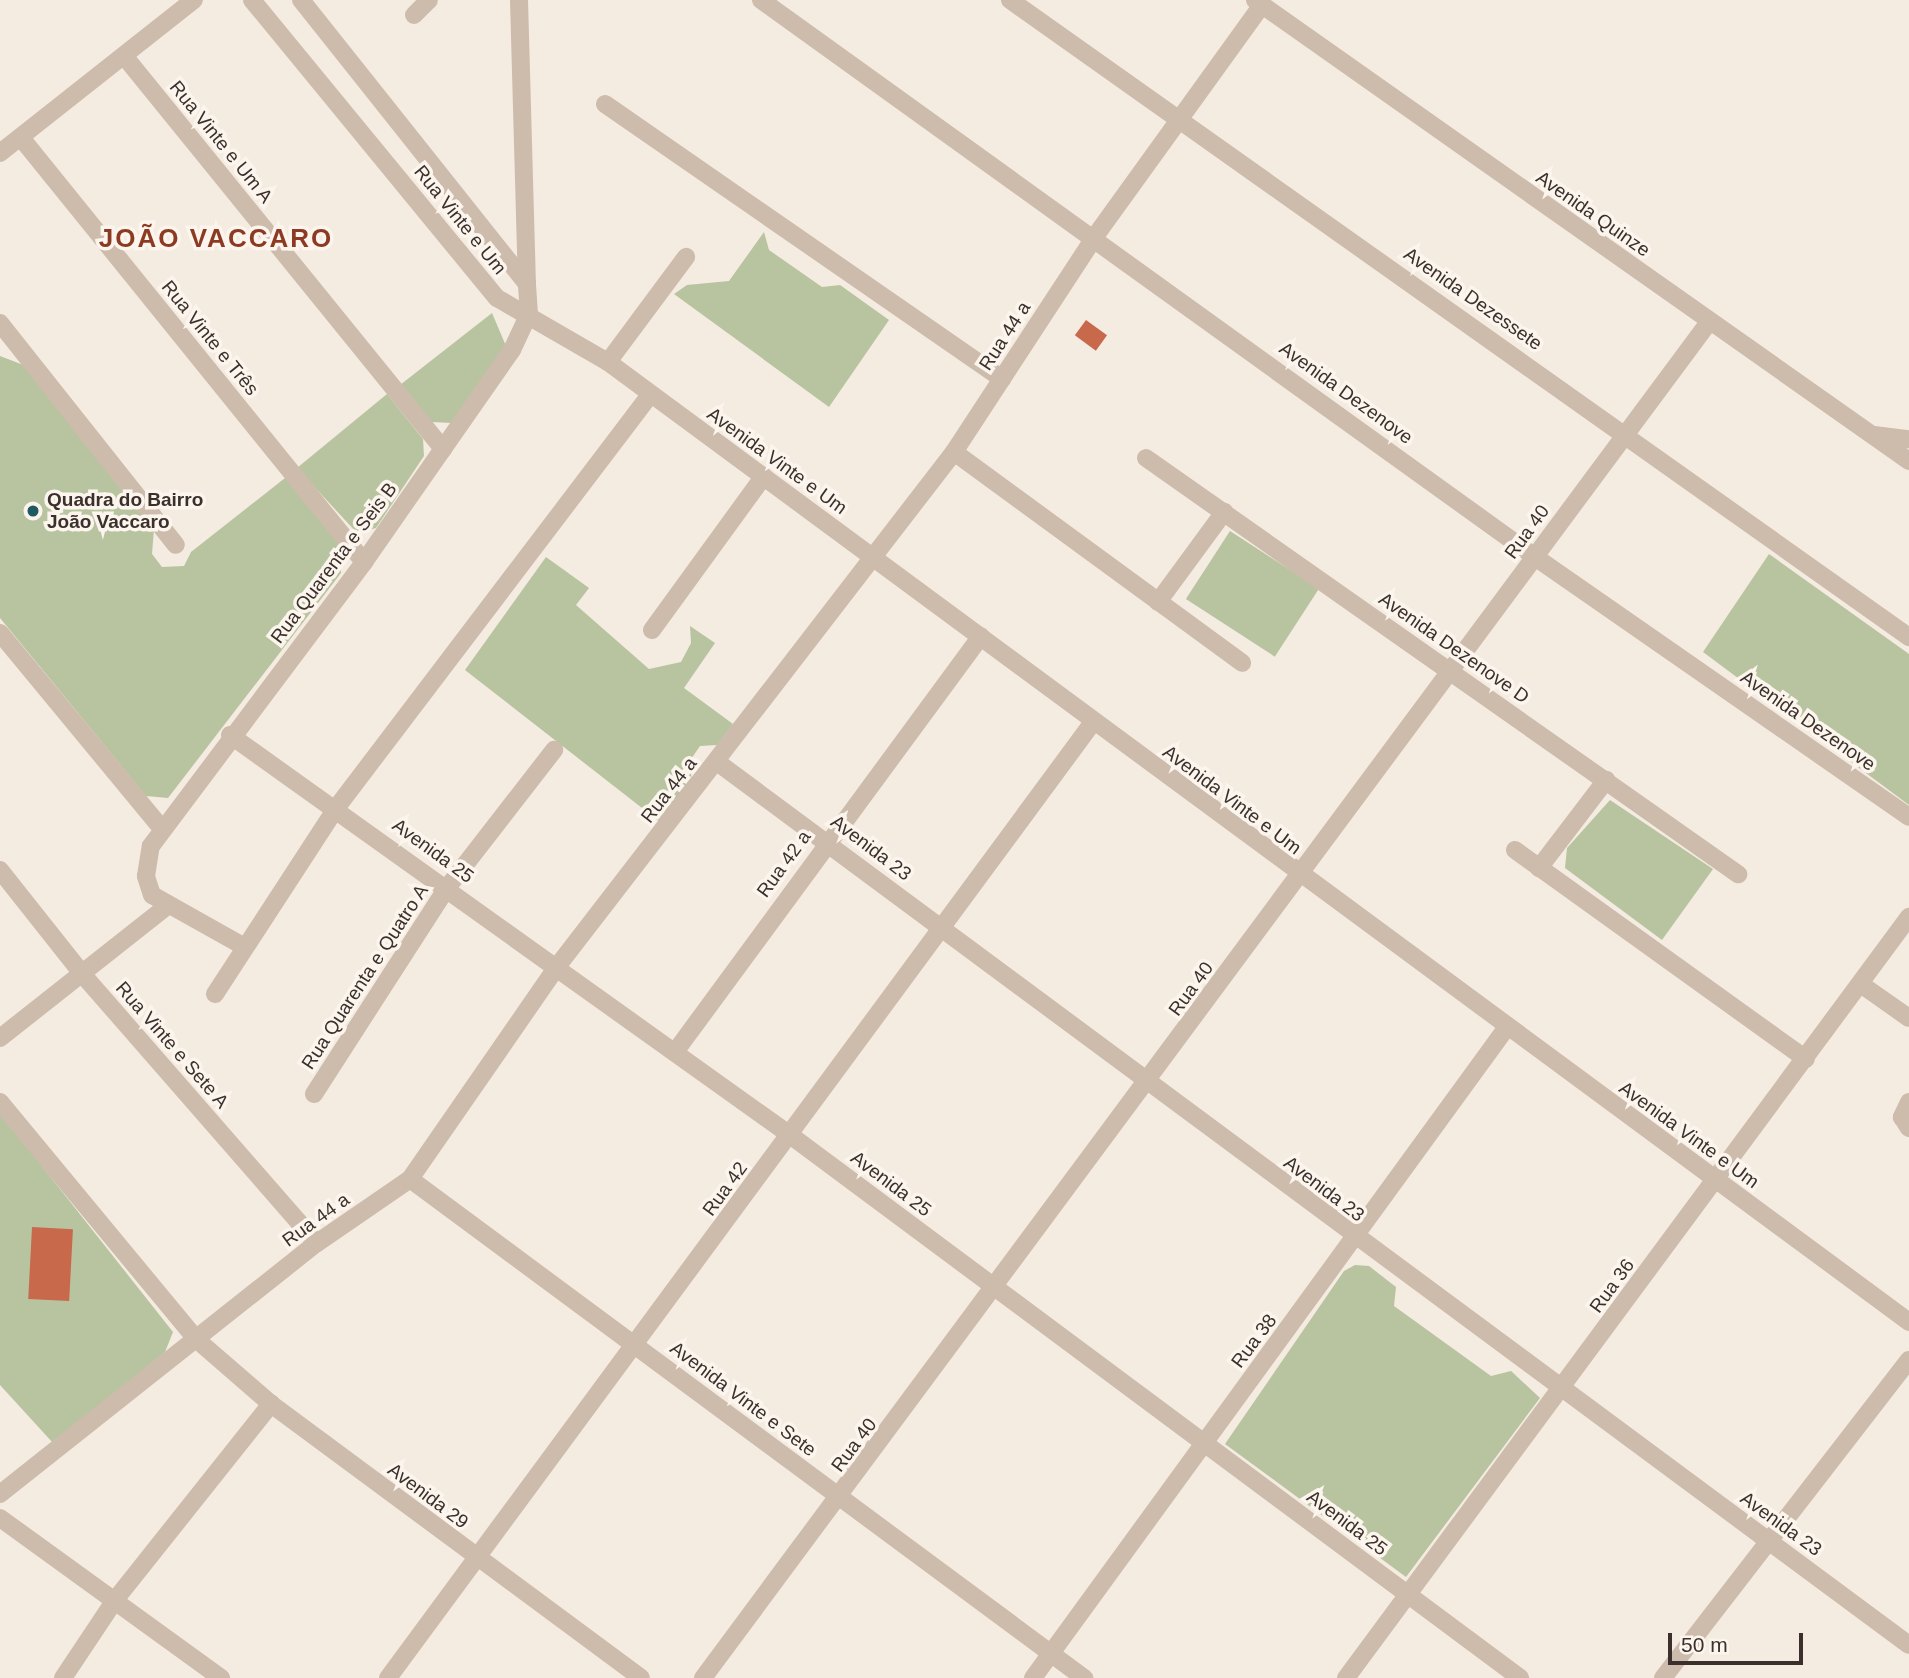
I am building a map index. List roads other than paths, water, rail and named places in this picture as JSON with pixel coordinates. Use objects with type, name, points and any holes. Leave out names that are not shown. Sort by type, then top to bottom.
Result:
[{"type":"street","points":[[0,153],[22,139],[194,0]]},
{"type":"street","name":"Rua Vinte e Um","points":[[252,0],[496,298],[529,314],[527,284],[301,0]]},
{"type":"street","points":[[414,15],[429,0]]},
{"type":"street","points":[[519,0],[527,284]]},
{"type":"street","name":"Avenida Dezenove","points":[[761,0],[1096,235],[1535,557],[1909,817]]},
{"type":"street","name":"Avenida Dezessete","points":[[1010,0],[1626,433],[1909,637]]},
{"type":"street","name":"Rua 44 a","points":[[0,1494],[317,1243],[410,1179],[556,968],[954,452],[1096,235],[1258,2]]},
{"type":"street","name":"Avenida Quinze","points":[[1258,2],[1909,461]]},
{"type":"street","name":"Rua Vinte e Um A","points":[[125,57],[443,449]]},
{"type":"street","points":[[605,104],[1002,379]]},
{"type":"street","name":"Rua Vinte e Três","points":[[22,139],[364,562]]},
{"type":"street","points":[[608,362],[686,257]]},
{"type":"street","name":"Avenida Vinte e Um","points":[[529,314],[608,362],[981,636],[1299,876],[1909,1322]]},
{"type":"street","name":"Rua Quarenta e Seis B","points":[[167,906],[152,895],[146,876],[151,846],[230,735],[364,562],[443,449],[529,314]]},
{"type":"street","name":"Rua 40","points":[[703,1678],[996,1288],[1709,322]]},
{"type":"street","points":[[2,331],[176,545]]},
{"type":"street","points":[[215,994],[243,946],[338,807],[650,395]]},
{"type":"street","points":[[1871,435],[1909,439]]},
{"type":"street","points":[[954,452],[1242,663]]},
{"type":"street","name":"Avenida Dezenove D","points":[[1146,458],[1738,874]]},
{"type":"street","points":[[652,629],[764,476]]},
{"type":"street","points":[[1158,602],[1224,512]]},
{"type":"street","points":[[0,633],[162,829]]},
{"type":"street","name":"Rua 42 a","points":[[675,1052],[826,841],[981,636]]},
{"type":"street","name":"Rua 42","points":[[388,1678],[944,929],[1093,722]]},
{"type":"street","name":"Avenida 25","points":[[230,735],[338,807],[556,968],[790,1135],[1205,1441],[1406,1595],[1520,1678]]},
{"type":"street","name":"Rua Quarenta e Quatro A","points":[[314,1094],[447,888],[554,750]]},
{"type":"street","name":"Avenida 23","points":[[717,762],[944,929],[1560,1392],[1767,1539],[1909,1645]]},
{"type":"street","points":[[1539,868],[1606,780]]},
{"type":"street","points":[[1515,850],[1806,1059]]},
{"type":"street","name":"Rua Vinte e Sete A","points":[[0,870],[84,976],[317,1243]]},
{"type":"street","points":[[0,1038],[84,976],[167,906],[243,946]]},
{"type":"street","name":"Rua 36","points":[[1346,1678],[1862,985],[1909,917]]},
{"type":"street","points":[[1862,985],[1909,1018]]},
{"type":"street","name":"Rua 38","points":[[1033,1678],[1356,1239],[1507,1027]]},
{"type":"street","name":"Avenida 29","points":[[0,1102],[196,1339],[271,1404],[477,1561],[641,1678]]},
{"type":"street","points":[[1909,1102],[1902,1117],[1909,1128]]},
{"type":"street","name":"Avenida Vinte e Sete","points":[[410,1179],[1084,1678]]},
{"type":"street","points":[[1663,1678],[1767,1539],[1909,1360]]},
{"type":"street","points":[[63,1678],[116,1600],[271,1404]]},
{"type":"street","points":[[0,1518],[221,1678]]},
{"type":"place","name":"Quadra do Bairro João Vaccaro","points":[[33,511]]},
{"type":"district","name":"JOÃO VACCARO","points":[[216,239]]}]
